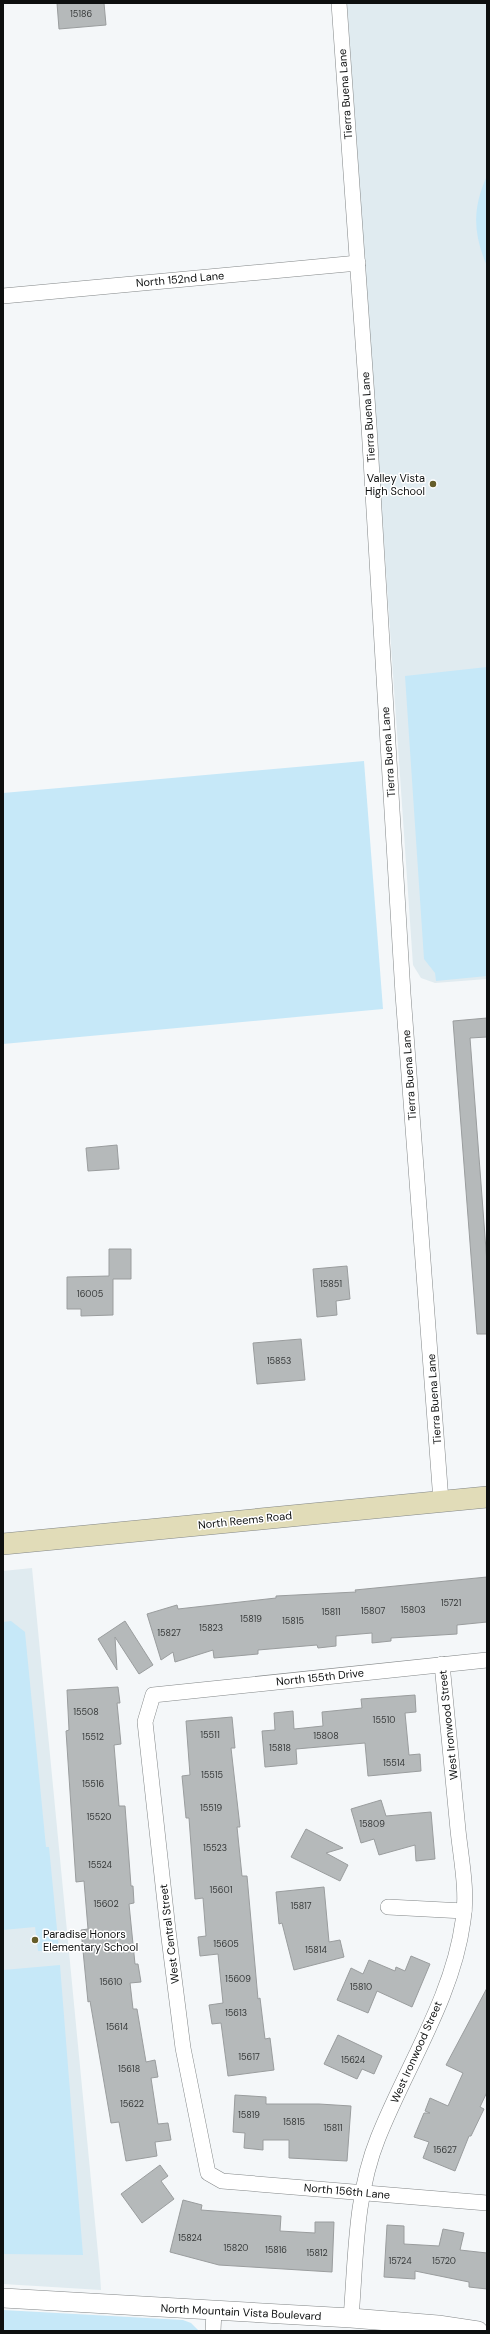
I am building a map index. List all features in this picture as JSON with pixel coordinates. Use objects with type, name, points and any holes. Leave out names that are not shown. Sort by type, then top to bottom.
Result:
[{"type":"main road","name":"North Reems Road","points":[[3,1544],[487,1497]]},
{"type":"street","name":"Tierra Buena Lane","points":[[339,3],[358,263],[403,994],[441,1501]]},
{"type":"street","name":"North 152nd Lane","points":[[3,296],[358,263]]},
{"type":"street","name":"North 155th Drive","points":[[153,1695],[487,1660]]},
{"type":"street","name":"West Ironwood Street","points":[[351,2318],[362,2191],[378,2139],[428,2030],[454,1962],[464,1911],[461,1859],[442,1664]]},
{"type":"street","name":"West Central Street","points":[[153,1695],[145,1722],[168,1930],[183,2048],[208,2173]]},
{"type":"street","points":[[388,1907],[464,1911]]},
{"type":"street","name":"North 156th Lane","points":[[208,2173],[222,2181],[362,2191],[487,2203]]},
{"type":"street","name":"North Mountain Vista Boulevard","points":[[3,2298],[351,2318],[438,2325],[478,2331]]},
{"type":"street","points":[[212,2331],[214,2311]]},
{"type":"shaded area","name":"Valley Vista High School","points":[[347,3],[487,3],[487,979],[435,983],[421,978],[413,965]]},
{"type":"shaded area","points":[[487,176],[487,266],[479,243],[476,221],[479,199]]},
{"type":"shaded area","points":[[487,667],[487,976],[436,981],[435,973],[424,959],[405,676]]},
{"type":"shaded area","points":[[364,761],[383,1009],[3,1044],[3,793]]},
{"type":"shaded area","name":"Paradise Honors Elementary School","points":[[32,1568],[101,2290],[3,2284],[3,1571]]},
{"type":"shaded area","points":[[11,1621],[25,1632],[46,1847],[49,1847],[59,1950],[38,1951],[35,1927],[3,1930],[3,1622]]},
{"type":"shaded area","points":[[60,1965],[83,2255],[3,2254],[3,1970]]},
{"type":"shaded area","points":[[3,2310],[183,2320],[191,2323],[199,2331],[3,2331]]},
{"type":"building","points":[[57,3],[104,3],[106,25],[59,29]]},
{"type":"building","points":[[487,1018],[487,1037],[470,1038],[487,1263],[487,1334],[477,1334],[453,1021]]},
{"type":"building","points":[[117,1145],[119,1169],[88,1171],[86,1148]]},
{"type":"building","points":[[109,1249],[131,1249],[131,1279],[113,1279],[113,1315],[81,1316],[81,1309],[67,1309],[67,1277],[109,1276]]},
{"type":"building","points":[[347,1266],[350,1299],[336,1301],[337,1315],[317,1317],[313,1269]]},
{"type":"building","points":[[301,1339],[305,1380],[257,1384],[253,1343]]},
{"type":"building","points":[[487,1577],[487,1622],[457,1625],[457,1634],[391,1638],[391,1641],[372,1643],[372,1633],[336,1636],[336,1646],[318,1648],[317,1645],[258,1650],[258,1654],[214,1658],[213,1650],[175,1662],[173,1652],[161,1660],[147,1614],[177,1605],[178,1609],[276,1598],[276,1596],[356,1592],[355,1590]]},
{"type":"building","points":[[125,1621],[153,1665],[139,1674],[115,1637],[117,1670],[98,1639]]},
{"type":"building","points":[[118,1687],[120,1703],[117,1703],[121,1744],[114,1745],[119,1806],[125,1806],[131,1886],[133,1886],[134,1903],[129,1904],[135,1964],[138,1964],[141,1982],[130,1983],[133,2009],[137,2009],[146,2062],[155,2060],[158,2077],[151,2078],[158,2124],[168,2123],[171,2140],[155,2142],[157,2156],[126,2161],[119,2122],[111,2123],[90,2001],[88,2002],[81,1930],[88,1929],[84,1881],[76,1882],[66,1731],[69,1730],[67,1690]]},
{"type":"building","points":[[415,1695],[416,1712],[405,1713],[409,1755],[420,1754],[421,1771],[368,1776],[365,1743],[296,1749],[297,1764],[265,1767],[262,1731],[275,1730],[274,1713],[293,1711],[294,1729],[323,1726],[322,1712],[362,1708],[361,1699]]},
{"type":"building","points":[[232,1717],[235,1748],[231,1748],[240,1827],[237,1827],[242,1876],[247,1876],[258,1999],[260,1998],[265,2039],[270,2038],[274,2070],[228,2076],[221,2023],[212,2024],[209,2005],[223,2003],[218,1954],[200,1956],[198,1937],[206,1936],[203,1898],[195,1899],[189,1818],[186,1818],[182,1776],[190,1775],[186,1721]]},
{"type":"building","points":[[381,1800],[386,1816],[431,1812],[435,1859],[416,1861],[415,1845],[379,1855],[374,1839],[361,1843],[351,1809]]},
{"type":"building","points":[[306,1829],[343,1848],[326,1853],[348,1865],[340,1881],[291,1857]]},
{"type":"building","points":[[324,1887],[329,1942],[340,1940],[344,1957],[294,1970],[282,1923],[279,1924],[276,1892]]},
{"type":"building","points":[[411,1956],[430,1964],[412,2007],[377,1991],[368,2013],[337,2000],[351,1968],[363,1974],[369,1960],[395,1971],[396,1967],[405,1971]]},
{"type":"building","points":[[487,1988],[487,2092],[480,2107],[484,2109],[471,2136],[469,2136],[455,2171],[423,2158],[429,2142],[414,2137],[424,2113],[430,2113],[425,2111],[430,2098],[448,2106],[463,2073],[446,2065]]},
{"type":"building","points":[[338,2035],[382,2056],[374,2074],[362,2069],[357,2079],[324,2064]]},
{"type":"building","points":[[235,2095],[266,2097],[266,2104],[319,2104],[351,2106],[347,2161],[289,2158],[289,2140],[263,2140],[263,2150],[244,2148],[245,2133],[233,2132]]},
{"type":"building","points":[[160,2165],[168,2176],[161,2181],[174,2199],[142,2223],[121,2194]]},
{"type":"building","points":[[183,2200],[202,2205],[201,2210],[281,2216],[280,2231],[315,2233],[315,2222],[334,2222],[332,2272],[219,2265],[170,2252]]},
{"type":"building","points":[[387,2225],[404,2226],[404,2244],[439,2246],[443,2229],[464,2233],[460,2250],[487,2253],[487,2289],[469,2287],[469,2282],[415,2271],[415,2279],[384,2277]]},
{"type":"place","name":"Valley Vista High School","points":[[433,484]]},
{"type":"place","name":"Paradise Honors Elementary School","points":[[35,1940]]}]
